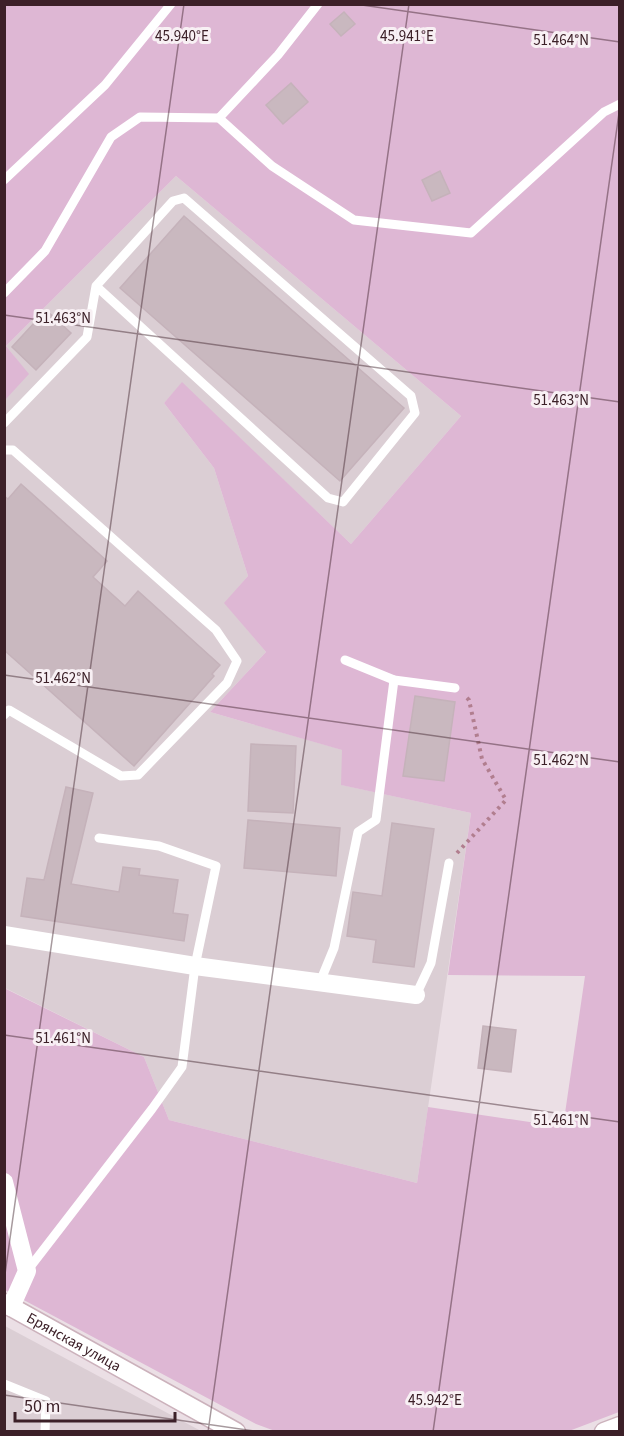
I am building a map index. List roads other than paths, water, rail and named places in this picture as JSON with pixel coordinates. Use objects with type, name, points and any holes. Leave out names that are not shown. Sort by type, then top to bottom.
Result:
[{"type":"street","points":[[4,935],[195,966],[416,995]]},
{"type":"street","points":[[4,1182],[27,1271],[8,1305]]},
{"type":"street","name":"Брянская улица","points":[[8,1305],[236,1431]]},
{"type":"street","points":[[604,1431],[620,1426]]},
{"type":"lane","points":[[4,180],[105,85],[171,4]]},
{"type":"lane","points":[[219,118],[278,55],[318,4]]},
{"type":"lane","points":[[4,293],[45,251],[111,137],[140,117],[219,118],[272,166],[354,220],[471,233],[604,112],[620,104]]},
{"type":"lane","points":[[4,423],[87,337],[96,286],[173,201],[184,198],[411,396],[415,413],[343,502],[328,498],[96,286]]},
{"type":"lane","points":[[4,450],[13,450],[208,622],[237,661],[227,683],[138,775],[120,776],[6,709]]},
{"type":"lane","points":[[345,660],[394,680],[455,688]]},
{"type":"lane","points":[[320,982],[334,948],[358,832],[376,820],[394,680]]},
{"type":"lane","points":[[27,1271],[182,1067],[195,966],[216,866],[159,846],[99,838]]},
{"type":"lane","points":[[416,995],[431,963],[449,863]]},
{"type":"lane","points":[[4,1384],[46,1401],[45,1431]]}]
